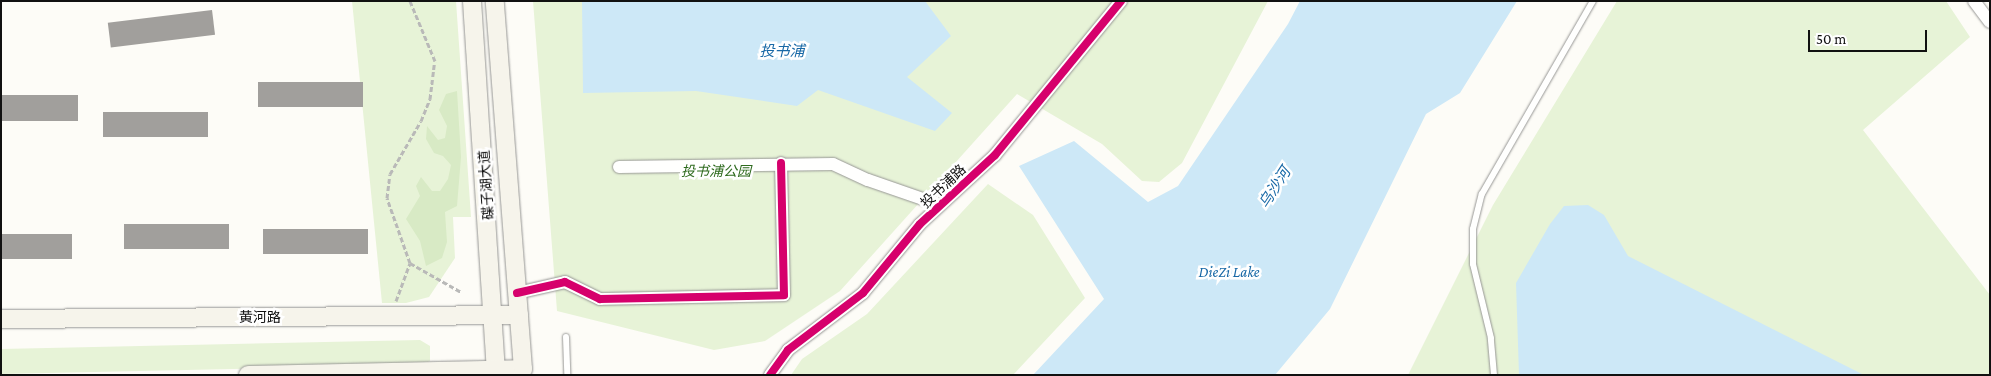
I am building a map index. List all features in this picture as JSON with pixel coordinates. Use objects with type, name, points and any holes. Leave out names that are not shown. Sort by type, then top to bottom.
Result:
[{"type":"main road","name":"碟子湖大道","points":[[472,1],[493,315],[509,370]]},
{"type":"main road","name":"碟子湖大道","points":[[495,1],[519,315],[509,370]]},
{"type":"main road","name":"黄河路","points":[[1,319],[519,315]]},
{"type":"main road","points":[[248,375],[509,370]]},
{"type":"street","name":"投书浦路","points":[[770,375],[788,350],[863,293],[920,224],[995,155],[1121,1]]},
{"type":"street","points":[[1974,1],[1990,22]]},
{"type":"street","points":[[517,293],[565,282],[600,299],[784,295],[781,163]]},
{"type":"street","points":[[620,167],[781,163],[833,164],[868,180],[940,205]]},
{"type":"lane","points":[[1494,375],[1491,338],[1473,264],[1473,229],[1480,203],[1593,1]]},
{"type":"lane","points":[[566,337],[567,375]]},
{"type":"path","points":[[391,316],[410,263],[387,198],[390,174],[421,121],[430,99],[435,61],[410,1]]},
{"type":"path","points":[[410,263],[461,292]]},
{"type":"green space","points":[[352,1],[456,1],[471,217],[453,217],[455,258],[429,297],[406,303],[382,303]]},
{"type":"green space","name":"投书浦公园","points":[[533,1],[1268,1],[1182,163],[1159,182],[1142,181],[1102,144],[1017,94],[840,291],[765,341],[714,350],[557,311]]},
{"type":"green space","points":[[1617,1],[1946,1],[1970,37],[1863,130],[1990,295],[1990,375],[1408,375],[1493,205]]},
{"type":"green space","points":[[457,91],[461,157],[457,206],[445,212],[447,242],[442,258],[426,266],[420,241],[406,219],[420,196],[416,186],[421,177],[432,191],[440,191],[448,179],[451,165],[443,156],[434,153],[426,139],[427,126],[438,140],[445,138],[447,126],[439,110],[446,94]]},
{"type":"green space","points":[[988,184],[1033,215],[1085,298],[1013,375],[791,375],[802,359],[867,314]]},
{"type":"green space","points":[[420,340],[430,346],[430,361],[421,365],[1,374],[1,349]]},
{"type":"water","name":"投书浦","points":[[582,1],[925,1],[951,36],[907,77],[952,113],[935,131],[818,90],[797,106],[696,91],[583,93]]},
{"type":"water","name":"DieZi Lake","points":[[1300,1],[1517,1],[1460,93],[1426,114],[1330,309],[1275,375],[1033,375],[1104,299],[1019,166],[1074,141],[1148,202],[1178,186],[1288,24]]},
{"type":"water","points":[[1588,205],[1604,215],[1628,256],[1864,375],[1519,375],[1516,283],[1550,224],[1564,206]]},
{"type":"building","points":[[212,10],[215,35],[111,48],[108,23]]},
{"type":"building","points":[[258,82],[363,82],[363,107],[258,107]]},
{"type":"building","points":[[1,95],[78,95],[78,121],[1,121]]},
{"type":"building","points":[[103,112],[208,112],[208,137],[103,137]]},
{"type":"building","points":[[124,224],[229,224],[229,249],[124,249]]},
{"type":"building","points":[[263,229],[368,229],[368,254],[263,254]]},
{"type":"building","points":[[1,234],[72,234],[72,259],[1,259]]},
{"type":"cycle path","points":[[770,375],[788,350],[863,293],[920,224],[995,155],[1121,1]]},
{"type":"cycle path","points":[[517,293],[565,282],[600,299],[784,295],[781,163]]},
{"type":"water label","name":"乌沙河","points":[[1275,188]]}]
